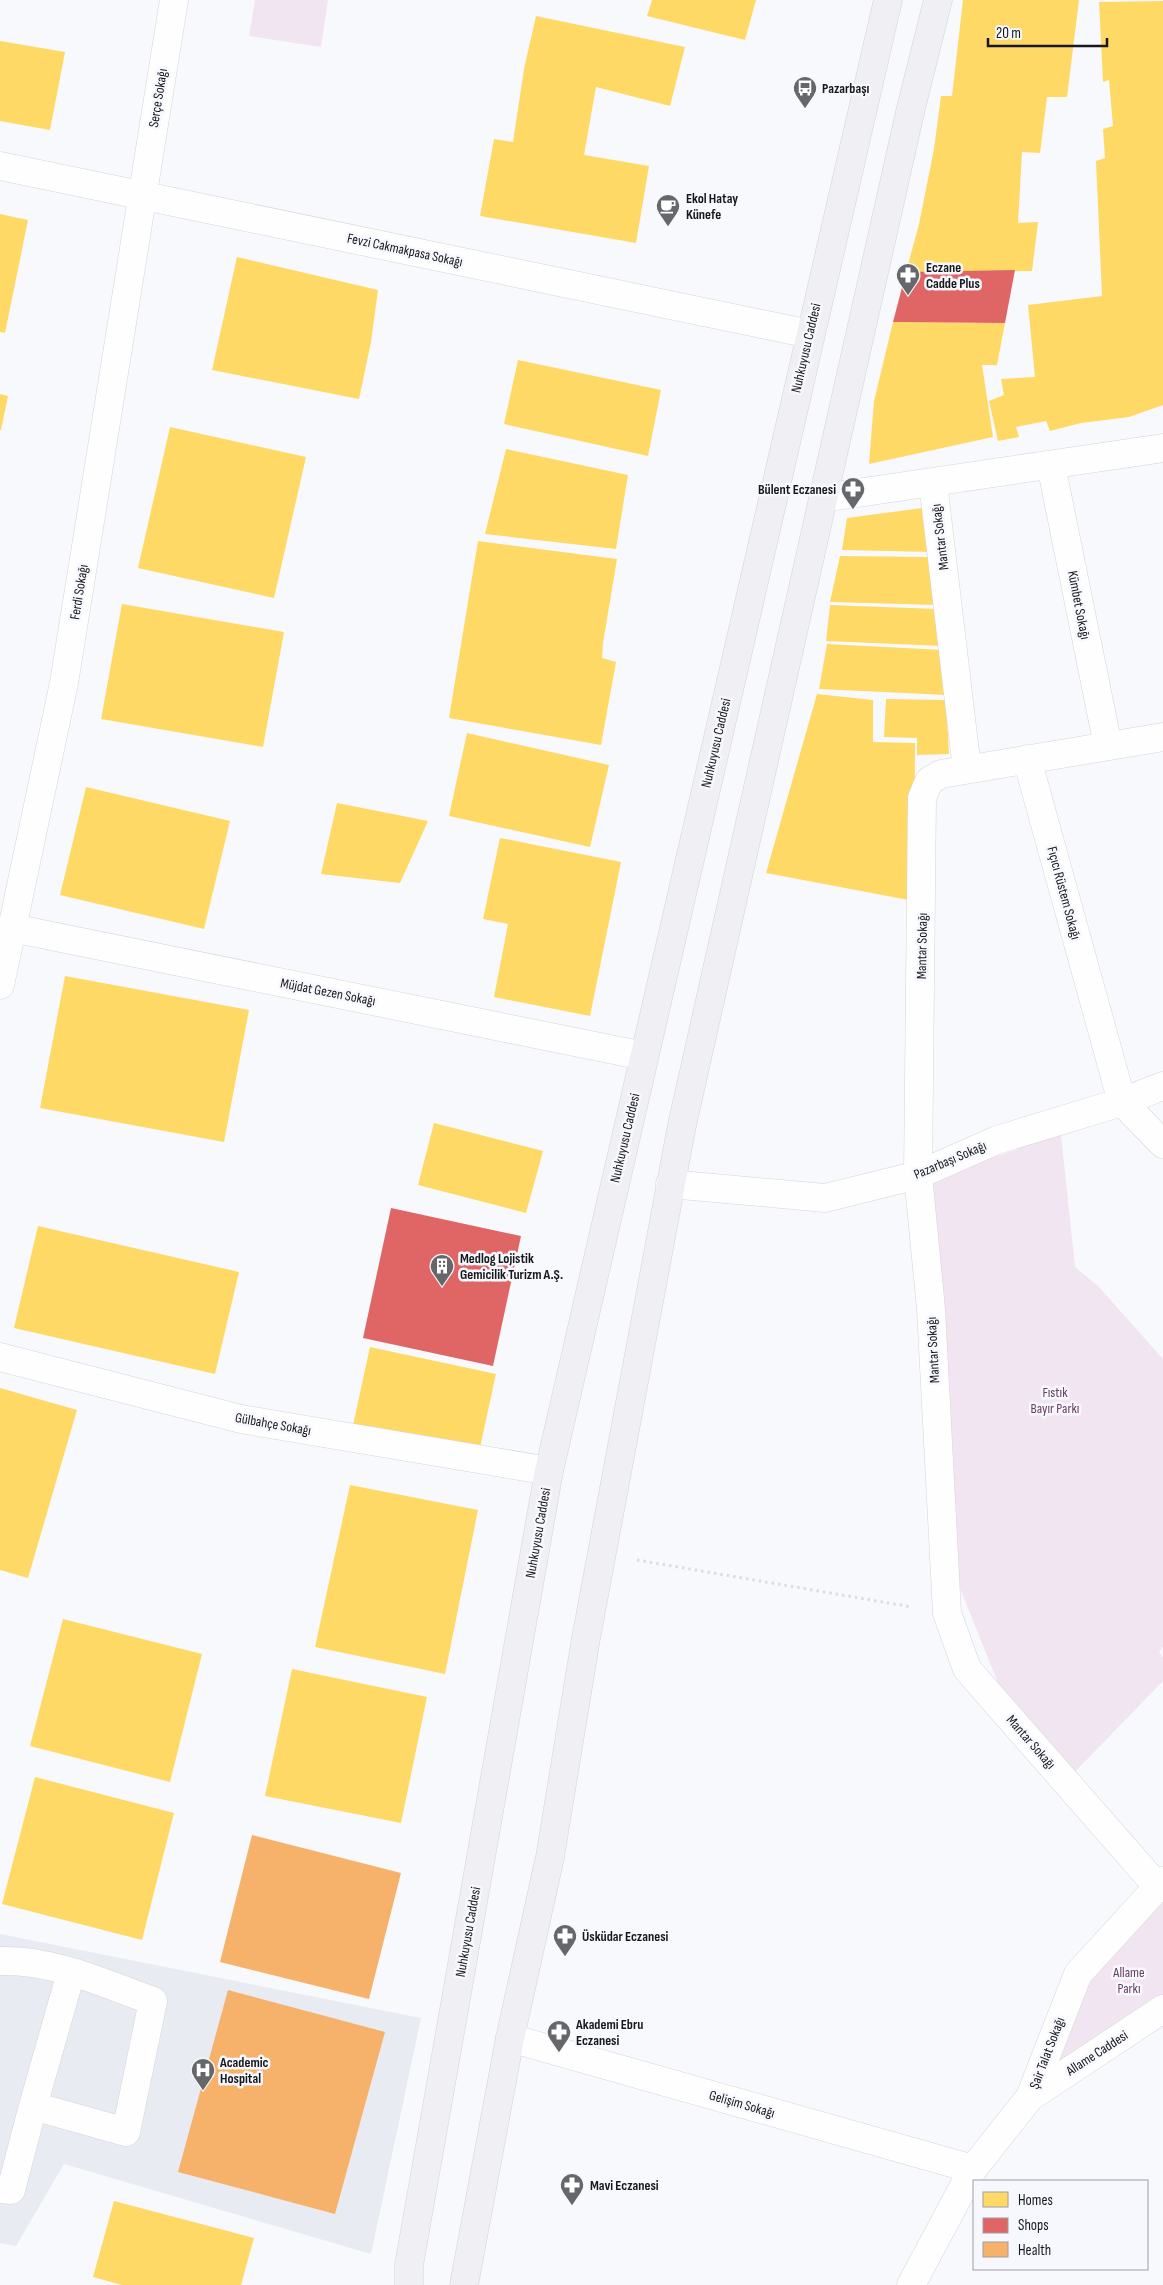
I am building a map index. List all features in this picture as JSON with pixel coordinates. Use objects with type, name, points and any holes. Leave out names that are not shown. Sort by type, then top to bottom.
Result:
[{"type":"main road","name":"Nuhkuyusu Caddesi","points":[[408,2285],[411,2255],[549,1471],[888,0]]},
{"type":"main road","points":[[464,2285],[510,2038],[550,1857],[602,1554],[682,1125],[823,498],[938,0]]},
{"type":"street","name":"Serçe Sokağı","points":[[142,195],[174,0]]},
{"type":"street","name":"Fevzi Cakmakpasa Sokağı","points":[[0,166],[810,334]]},
{"type":"street","name":"Ferdi Sokağı","points":[[0,985],[64,684],[142,195]]},
{"type":"street","points":[[823,498],[1163,448]]},
{"type":"street","name":"Kümbet Sokağı","points":[[1051,465],[1108,746]]},
{"type":"street","name":"Mantar Sokağı","points":[[933,483],[967,769]]},
{"type":"street","points":[[1028,759],[1163,737]]},
{"type":"street","name":"Mantar Sokağı","points":[[1028,759],[941,774],[929,781],[922,798],[918,1175],[931,1309],[947,1613],[967,1669],[1160,1884]]},
{"type":"street","name":"Fıçıcı Rüstem Sokağı","points":[[1028,759],[1122,1102],[1163,1144]]},
{"type":"street","name":"Müjdat Gezen Sokağı","points":[[12,928],[644,1056]]},
{"type":"street","name":"Pazarbaşı Sokağı","points":[[670,1184],[825,1198],[918,1175],[998,1140],[1122,1102],[1163,1086]]},
{"type":"street","name":"Gülbahçe Sokağı","points":[[0,1357],[241,1419],[549,1471]]},
{"type":"street","name":"Şair Talat Sokağı","points":[[911,2285],[973,2169],[1030,2097],[1078,1974],[1160,1884]]},
{"type":"street","points":[[0,1961],[19,1960],[71,1973],[153,2001],[126,2132],[33,2106]]},
{"type":"street","points":[[0,2189],[11,2190],[71,1973]]},
{"type":"street","name":"Allame Caddesi","points":[[1030,2097],[1163,2009]]},
{"type":"street","name":"Gelişim Sokağı","points":[[510,2038],[973,2169]]},
{"type":"path","points":[[602,1554],[947,1613]]},
{"type":"shaded area","name":"Academic Hospital","points":[[0,1934],[421,2018],[371,2254],[64,2164],[16,2246],[0,2243]]},
{"type":"green space","points":[[255,0],[328,0],[321,47],[249,36]]},
{"type":"green space","name":"Fıstık Bayır Parkı","points":[[1061,1134],[1075,1267],[1098,1286],[1163,1359],[1163,1647],[1159,1652],[1163,1657],[1163,1681],[1071,1776],[998,1683],[960,1588],[952,1495],[917,1184]]},
{"type":"green space","name":"Allame Parkı","points":[[1163,1893],[1163,1997],[1053,2071],[1087,1978]]},
{"type":"building: Homes","points":[[652,0],[756,0],[745,40],[647,16]]},
{"type":"building: Homes","points":[[963,0],[1079,0],[1067,97],[1047,97],[1040,153],[1022,152],[1018,223],[1038,222],[1032,271],[906,272],[919,224],[934,149],[941,96],[952,96]]},
{"type":"building: Homes","points":[[1163,1],[1163,405],[1129,417],[1081,423],[1050,431],[1046,421],[1016,427],[1019,437],[998,441],[989,401],[1004,395],[1001,379],[1035,377],[1028,305],[1102,296],[1096,161],[1105,158],[1103,129],[1113,126],[1109,80],[1103,82],[1099,2]]},
{"type":"building: Homes","points":[[536,16],[685,47],[670,106],[596,87],[584,155],[649,166],[636,243],[480,216],[494,139],[513,142],[524,69]]},
{"type":"building: Homes","points":[[0,41],[65,52],[50,130],[0,121]]},
{"type":"building: Homes","points":[[0,214],[28,220],[5,333],[0,332]]},
{"type":"building: Homes","points":[[237,257],[378,290],[371,342],[359,399],[212,370]]},
{"type":"building: Homes","points":[[893,322],[1005,323],[997,365],[982,365],[993,437],[869,464],[874,401]]},
{"type":"building: Homes","points":[[518,360],[661,390],[648,456],[504,424]]},
{"type":"building: Homes","points":[[0,394],[8,396],[1,430],[0,430]]},
{"type":"building: Homes","points":[[170,427],[306,457],[274,598],[138,568]]},
{"type":"building: Homes","points":[[506,449],[628,475],[616,549],[485,534]]},
{"type":"building: Homes","points":[[930,507],[933,552],[842,550],[847,518]]},
{"type":"building: Homes","points":[[478,541],[617,559],[602,658],[616,662],[601,745],[449,718]]},
{"type":"building: Homes","points":[[840,556],[930,557],[938,605],[830,602]]},
{"type":"building: Homes","points":[[122,604],[284,632],[263,747],[101,719]]},
{"type":"building: Homes","points":[[830,605],[937,609],[942,646],[826,641]]},
{"type":"building: Homes","points":[[827,644],[943,650],[947,695],[819,689]]},
{"type":"building: Homes","points":[[817,694],[873,700],[873,742],[915,743],[914,901],[766,873]]},
{"type":"building: Homes","points":[[886,699],[946,700],[949,754],[917,755],[917,738],[884,737]]},
{"type":"building: Homes","points":[[467,733],[609,765],[590,847],[449,816]]},
{"type":"building: Homes","points":[[86,787],[230,821],[204,929],[60,895]]},
{"type":"building: Homes","points":[[337,803],[428,821],[400,883],[321,874]]},
{"type":"building: Homes","points":[[500,838],[621,862],[590,1016],[494,997],[508,924],[483,919]]},
{"type":"building: Homes","points":[[65,976],[249,1010],[224,1142],[40,1108]]},
{"type":"building: Homes","points":[[434,1123],[543,1151],[526,1213],[418,1185]]},
{"type":"building: Homes","points":[[38,1226],[239,1272],[215,1374],[14,1328]]},
{"type":"building: Homes","points":[[370,1347],[496,1374],[479,1452],[353,1425]]},
{"type":"building: Homes","points":[[0,1388],[77,1410],[28,1578],[0,1570]]},
{"type":"building: Homes","points":[[350,1485],[478,1510],[445,1674],[315,1647]]},
{"type":"building: Homes","points":[[63,1619],[202,1654],[170,1782],[30,1746]]},
{"type":"building: Homes","points":[[292,1669],[427,1697],[401,1823],[265,1796]]},
{"type":"building: Homes","points":[[35,1777],[174,1813],[142,1940],[2,1904]]},
{"type":"building: Homes","points":[[114,2201],[254,2238],[241,2285],[122,2285],[93,2277]]},
{"type":"building: Shops","points":[[1015,270],[1005,323],[893,322],[906,272]]},
{"type":"building: Shops","name":"Medlog Lojistik Gemicilik Turizm A.Ş.","points":[[391,1208],[521,1236],[493,1366],[363,1338]]},
{"type":"building: Health","points":[[252,1835],[401,1873],[369,1999],[220,1962]]},
{"type":"building: Health","points":[[228,1990],[385,2032],[335,2214],[178,2172]]},
{"type":"place","name":"Pazarbaşı","points":[[805,109]]},
{"type":"place","name":"Ekol Hatay Künefe","points":[[668,227]]},
{"type":"place","name":"Eczane Cadde Plus","points":[[908,296]]},
{"type":"place","name":"Bülent Eczanesi","points":[[853,510]]},
{"type":"place","name":"Medlog Lojistik Gemicilik Turizm A.Ş.","points":[[442,1287]]},
{"type":"place","name":"Üsküdar Eczanesi","points":[[565,1957]]},
{"type":"place","name":"Akademi Ebru Eczanesi","points":[[559,2053]]},
{"type":"place","name":"Academic Hospital","points":[[203,2091]]},
{"type":"place","name":"Mavi Eczanesi","points":[[572,2206]]}]
